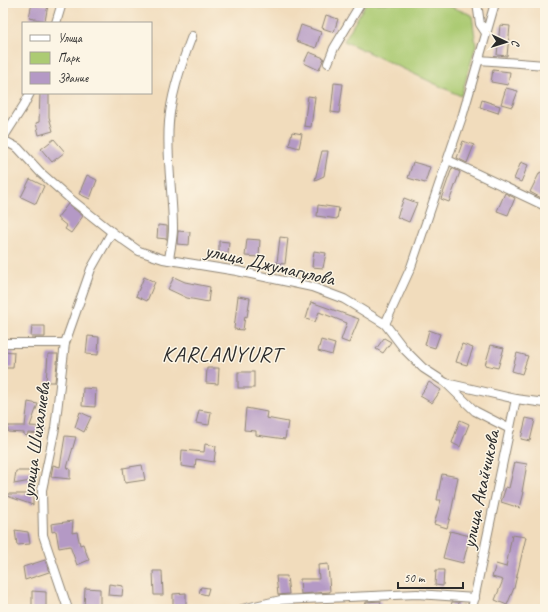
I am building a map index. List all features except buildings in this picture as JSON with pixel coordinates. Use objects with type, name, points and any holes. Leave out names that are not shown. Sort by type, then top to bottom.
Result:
[{"type":"street","points":[[56,22],[62,3]]},
{"type":"street","points":[[328,63],[334,48],[361,3]]},
{"type":"street","points":[[477,3],[480,24],[486,33]]},
{"type":"street","points":[[385,324],[411,267],[448,160],[495,3]]},
{"type":"street","points":[[169,260],[174,231],[168,154],[168,121],[175,88],[185,53],[192,36]]},
{"type":"street","points":[[479,60],[545,65]]},
{"type":"street","points":[[3,139],[30,94]]},
{"type":"street","name":"улица Джумагулова","points":[[3,139],[18,148],[46,178],[112,232],[140,250],[169,260],[237,271],[312,287],[344,299],[385,324],[405,350],[423,368],[446,383],[545,404]]},
{"type":"street","points":[[448,160],[545,206]]},
{"type":"street","name":"улица Шихалиева","points":[[68,609],[43,535],[42,490],[55,428],[65,343],[91,269],[112,232]]},
{"type":"street","points":[[3,343],[65,343]]},
{"type":"street","points":[[446,383],[475,411],[510,429]]},
{"type":"street","name":"улица Акайчикова","points":[[472,609],[516,398]]},
{"type":"street","points":[[242,609],[281,600],[417,594],[474,598]]},
{"type":"green space","points":[[366,3],[441,3],[472,15],[476,45],[461,96],[344,41]]},
{"type":"district","name":"KARLANYURT","points":[[222,353]]}]
